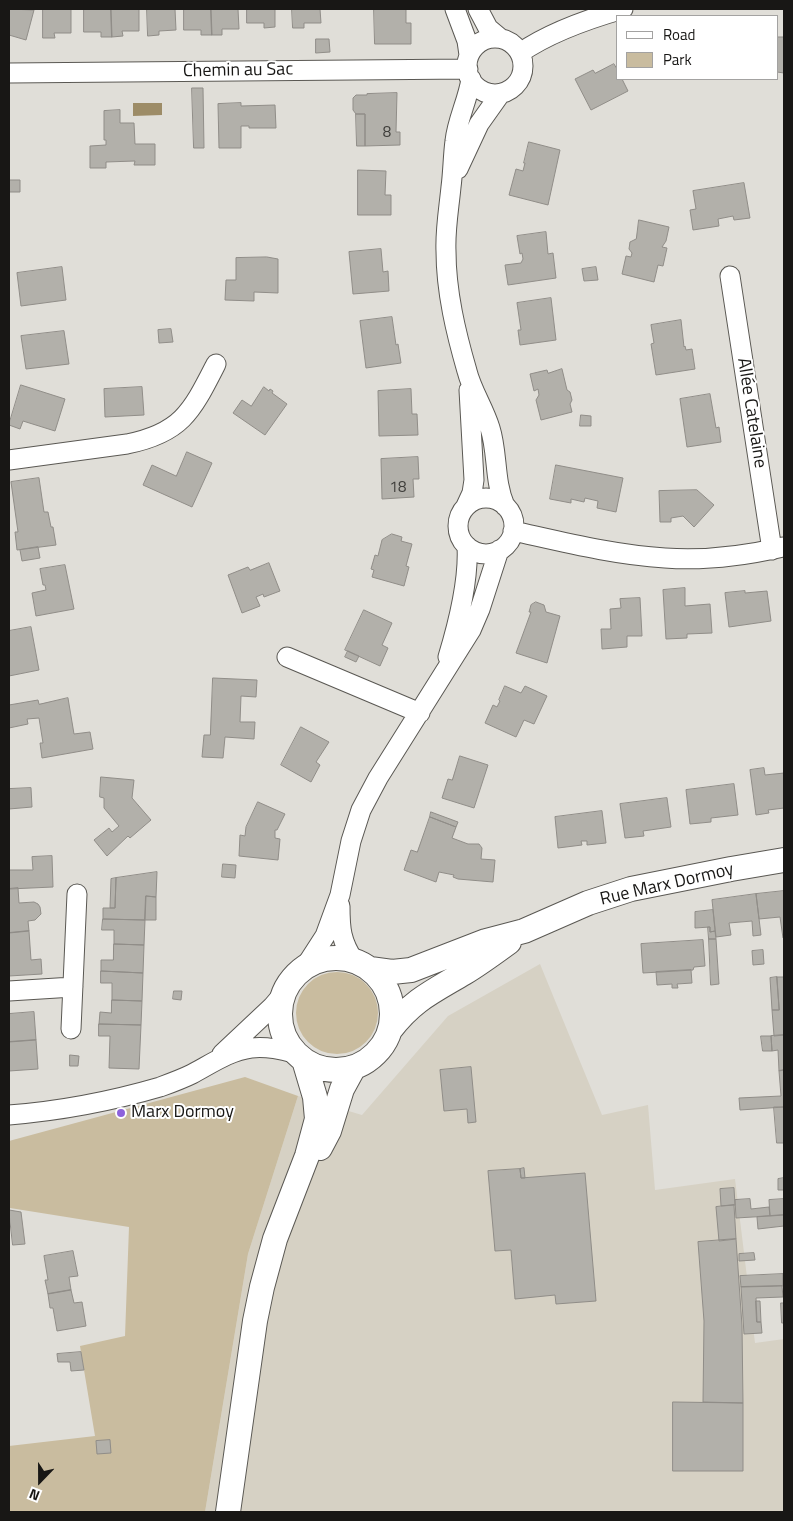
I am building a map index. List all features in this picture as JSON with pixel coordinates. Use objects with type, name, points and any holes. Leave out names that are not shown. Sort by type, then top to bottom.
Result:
[{"type":"street","points":[[455,9],[467,41],[469,68],[467,97],[455,138],[446,251],[448,281],[454,317],[468,374],[490,426],[498,488],[505,506],[512,517],[513,531],[506,544],[499,550],[489,553],[480,553],[467,546],[461,538],[458,524],[460,514],[472,493],[474,480],[468,374]]},
{"type":"street","points":[[478,9],[488,28],[500,38],[514,45],[520,53],[523,63],[520,78],[510,89],[501,93],[490,94],[477,87],[469,68],[474,47],[491,38],[500,38]]},
{"type":"street","points":[[520,53],[564,29],[623,9]]},
{"type":"street","name":"Chemin au Sac","points":[[9,73],[469,68]]},
{"type":"street","points":[[451,187],[462,157],[479,124],[501,93]]},
{"type":"street","name":"Allée Catelaine","points":[[513,531],[620,553],[666,558],[718,558],[778,548],[730,276]]},
{"type":"street","points":[[9,460],[127,444],[163,432],[187,414],[200,395],[216,364]]},
{"type":"street","points":[[466,506],[478,499],[488,498],[497,500],[505,506]]},
{"type":"street","points":[[442,678],[453,640],[467,574],[467,546]]},
{"type":"street","points":[[306,967],[324,936],[340,895],[351,842],[361,810],[378,778],[466,640],[476,619],[499,550]]},
{"type":"street","points":[[287,657],[420,713]]},
{"type":"street","name":"Rue Marx Dormoy","points":[[362,965],[392,972],[411,970],[486,941],[524,931],[588,903],[631,889],[784,860]]},
{"type":"street","points":[[71,1030],[77,894]]},
{"type":"street","points":[[9,1115],[73,1106],[150,1089],[183,1078],[216,1060],[241,1050],[253,1048],[276,1049],[328,1069],[354,1067],[365,1061],[378,1051],[390,1030],[392,1013],[389,996],[382,981],[346,950],[341,934],[340,895]]},
{"type":"street","name":"Rue Marx Dormoy","points":[[390,1030],[403,1013],[415,1002],[476,966],[524,931]]},
{"type":"street","points":[[216,1060],[272,1007],[284,993],[293,978],[306,967],[329,958],[345,959],[362,965]]},
{"type":"street","points":[[9,991],[73,986]]},
{"type":"street","points":[[228,1512],[255,1321],[262,1287],[275,1239],[307,1156],[317,1119],[315,1097],[300,1057],[286,1038],[280,1020],[284,993]]},
{"type":"street","points":[[297,1184],[329,1131],[338,1098],[354,1067]]},
{"type":"shaded area","points":[[133,103],[162,103],[162,115],[133,116]]},
{"type":"shaded area","points":[[540,964],[602,1115],[648,1105],[655,1190],[735,1179],[755,1343],[784,1339],[784,1512],[205,1512],[248,1254],[298,1096],[362,1115],[448,1016]]},
{"type":"green space","points":[[337,972],[353,975],[366,984],[375,997],[378,1013],[375,1029],[366,1042],[353,1051],[337,1054],[321,1051],[308,1042],[299,1029],[296,1013],[299,997],[308,984],[321,975]]},
{"type":"green space","points":[[245,1077],[298,1096],[248,1254],[205,1512],[9,1512],[9,1446],[95,1436],[80,1346],[125,1336],[129,1227],[10,1208],[9,1141]]},
{"type":"building","points":[[9,9],[34,10],[26,40],[9,35]]},
{"type":"building","points":[[43,9],[71,9],[71,33],[54,33],[55,38],[43,38]]},
{"type":"building","points":[[84,9],[111,9],[112,37],[101,37],[101,32],[84,32]]},
{"type":"building","points":[[111,9],[139,9],[139,31],[122,31],[123,36],[112,37]]},
{"type":"building","points":[[147,9],[175,9],[176,30],[159,31],[159,35],[148,36]]},
{"type":"building","points":[[184,9],[211,9],[212,35],[201,35],[201,30],[184,30]]},
{"type":"building","points":[[211,9],[238,9],[239,29],[222,29],[222,35],[212,35]]},
{"type":"building","points":[[247,9],[275,9],[275,27],[264,28],[264,23],[247,23]]},
{"type":"building","points":[[292,9],[320,9],[321,23],[304,23],[304,28],[293,28]]},
{"type":"building","points":[[374,9],[406,9],[406,23],[411,23],[411,44],[375,44]]},
{"type":"building","points":[[778,37],[784,37],[784,73],[778,72]]},
{"type":"building","points":[[316,39],[329,39],[330,52],[316,53]]},
{"type":"building","points":[[614,64],[616,67],[616,80],[622,80],[628,91],[591,110],[575,79],[593,70],[595,73]]},
{"type":"building","points":[[192,88],[203,88],[204,148],[194,148]]},
{"type":"building","points":[[397,93],[396,132],[400,132],[400,145],[365,146],[365,114],[356,114],[353,110],[353,98],[356,95]]},
{"type":"building","points":[[241,103],[241,106],[275,105],[276,128],[249,128],[249,126],[241,126],[241,148],[219,148],[218,104]]},
{"type":"building","points":[[120,110],[120,123],[134,123],[135,144],[155,144],[155,165],[134,165],[135,161],[106,162],[106,168],[90,168],[90,146],[106,145],[106,140],[104,140],[104,111]]},
{"type":"building","points":[[356,114],[365,114],[365,146],[357,146]]},
{"type":"building","points":[[529,142],[560,150],[548,205],[509,195],[516,169],[523,171]]},
{"type":"building","points":[[358,170],[386,171],[385,195],[391,195],[391,215],[358,215]]},
{"type":"building","points":[[9,180],[20,180],[20,192],[9,192]]},
{"type":"building","points":[[744,183],[750,218],[734,220],[733,216],[718,219],[719,226],[693,230],[690,210],[696,209],[693,191]]},
{"type":"building","points":[[639,220],[669,227],[666,241],[662,247],[667,248],[663,266],[658,265],[654,282],[622,274],[626,256],[631,257],[630,242],[636,239]]},
{"type":"building","points":[[546,232],[548,254],[553,253],[556,278],[508,285],[505,265],[521,263],[523,259],[522,253],[520,254],[517,236]]},
{"type":"building","points":[[381,249],[383,272],[388,271],[389,291],[353,294],[349,252]]},
{"type":"building","points":[[267,257],[278,259],[278,293],[254,292],[254,301],[225,300],[226,280],[236,280],[236,258]]},
{"type":"building","points":[[62,267],[66,300],[21,306],[17,273]]},
{"type":"building","points":[[596,267],[598,280],[584,281],[582,269]]},
{"type":"building","points":[[551,298],[556,340],[520,345],[518,330],[521,330],[517,303]]},
{"type":"building","points":[[392,317],[401,363],[366,368],[360,321]]},
{"type":"building","points":[[681,320],[684,347],[686,350],[692,349],[695,369],[656,375],[651,344],[654,343],[651,325]]},
{"type":"building","points":[[171,329],[173,342],[159,343],[158,330]]},
{"type":"building","points":[[64,331],[69,364],[26,369],[21,336]]},
{"type":"building","points":[[562,369],[567,390],[570,392],[572,400],[570,404],[572,412],[541,420],[536,400],[539,395],[538,389],[534,391],[530,374],[547,370],[548,373]]},
{"type":"building","points":[[21,385],[65,399],[55,431],[23,421],[20,429],[9,425]]},
{"type":"building","points":[[142,387],[144,415],[105,417],[104,389]]},
{"type":"building","points":[[264,387],[269,391],[270,389],[273,391],[272,393],[287,404],[265,435],[233,413],[242,400],[251,406]]},
{"type":"building","points":[[411,389],[412,414],[417,414],[418,435],[379,436],[378,391]]},
{"type":"building","points":[[710,394],[716,428],[719,427],[721,442],[687,447],[680,399]]},
{"type":"building","points":[[581,415],[591,416],[591,426],[580,426]]},
{"type":"building","points":[[187,452],[212,463],[192,507],[143,485],[152,465],[176,476]]},
{"type":"building","points":[[418,457],[419,479],[413,479],[414,497],[382,499],[381,459]]},
{"type":"building","points":[[556,465],[623,478],[616,512],[597,508],[598,501],[585,498],[584,502],[571,499],[571,503],[550,499]]},
{"type":"building","points":[[39,478],[44,512],[48,512],[56,545],[17,550],[15,532],[18,532],[11,482]]},
{"type":"building","points":[[697,490],[714,505],[694,527],[683,516],[671,518],[671,522],[660,522],[659,491]]},
{"type":"building","points":[[392,534],[402,537],[401,541],[412,544],[406,566],[409,567],[404,586],[372,577],[374,570],[371,569],[375,555],[378,556],[382,540]]},
{"type":"building","points":[[38,547],[40,558],[22,561],[20,550]]},
{"type":"building","points":[[269,563],[280,591],[264,597],[263,594],[256,597],[260,606],[242,613],[228,575],[248,567],[250,570]]},
{"type":"building","points":[[65,565],[74,609],[36,616],[32,593],[46,590],[45,585],[43,585],[40,569]]},
{"type":"building","points":[[685,588],[685,606],[710,604],[712,633],[687,634],[687,638],[666,639],[663,590]]},
{"type":"building","points":[[745,591],[745,593],[767,591],[771,621],[729,627],[725,593]]},
{"type":"building","points":[[640,598],[642,636],[627,636],[627,647],[602,649],[601,629],[611,629],[610,609],[621,608],[620,599]]},
{"type":"building","points":[[536,602],[544,605],[546,612],[560,616],[547,663],[516,653],[531,612],[529,612],[531,605]]},
{"type":"building","points":[[364,610],[392,623],[382,645],[388,648],[380,666],[345,650]]},
{"type":"building","points":[[31,627],[39,670],[9,676],[9,631]]},
{"type":"building","points":[[348,651],[359,656],[356,662],[345,657]]},
{"type":"building","points":[[213,678],[257,680],[256,697],[241,696],[240,722],[255,722],[254,739],[225,737],[223,758],[202,757],[204,735],[210,735]]},
{"type":"building","points":[[505,686],[521,693],[525,686],[547,696],[534,724],[524,720],[516,737],[485,723],[493,705],[497,707]]},
{"type":"building","points":[[68,698],[74,734],[90,732],[93,749],[42,758],[40,743],[43,743],[39,718],[27,719],[28,724],[9,728],[9,705],[38,700],[39,704]]},
{"type":"building","points":[[301,727],[329,742],[316,762],[320,765],[311,782],[281,765]]},
{"type":"building","points":[[460,756],[488,765],[474,808],[442,798],[448,779],[452,780]]},
{"type":"building","points":[[764,768],[765,775],[784,773],[784,808],[768,810],[769,813],[756,815],[750,770]]},
{"type":"building","points":[[101,777],[134,780],[132,798],[151,820],[130,838],[128,836],[107,856],[94,840],[109,828],[112,832],[119,826],[104,808],[104,798],[100,797]]},
{"type":"building","points":[[734,784],[738,815],[711,818],[711,822],[690,824],[686,790]]},
{"type":"building","points":[[31,788],[32,807],[9,809],[9,789]]},
{"type":"building","points":[[667,798],[671,827],[643,831],[644,836],[625,838],[620,804]]},
{"type":"building","points":[[258,802],[285,814],[277,830],[275,830],[275,838],[280,839],[278,860],[239,856],[240,835],[245,836],[246,827]]},
{"type":"building","points":[[602,811],[606,843],[587,845],[587,841],[581,841],[582,845],[558,848],[555,817]]},
{"type":"building","points":[[431,812],[458,822],[456,827],[430,817]]},
{"type":"building","points":[[430,817],[456,827],[452,838],[468,844],[479,844],[482,848],[481,859],[495,860],[493,882],[458,879],[453,877],[454,875],[439,872],[436,882],[404,870],[411,850],[417,852]]},
{"type":"building","points":[[52,856],[53,887],[9,889],[9,870],[33,870],[32,857]]},
{"type":"building","points":[[223,864],[236,865],[235,878],[222,877]]},
{"type":"building","points":[[157,872],[156,897],[146,896],[145,920],[103,919],[103,908],[115,908],[116,878]]},
{"type":"building","points":[[116,878],[115,908],[110,908],[111,879]]},
{"type":"building","points":[[18,888],[19,903],[34,902],[38,904],[41,914],[35,920],[28,921],[29,931],[9,933],[9,889]]},
{"type":"building","points":[[784,891],[783,938],[780,917],[759,919],[756,894]]},
{"type":"building","points":[[756,894],[761,935],[753,936],[752,921],[729,923],[731,935],[716,937],[712,900]]},
{"type":"building","points":[[146,896],[156,897],[156,920],[145,920]]},
{"type":"building","points":[[713,910],[715,931],[710,932],[710,927],[695,928],[695,912]]},
{"type":"building","points":[[103,919],[145,920],[144,945],[114,944],[114,930],[102,930]]},
{"type":"building","points":[[708,927],[710,927],[710,932],[715,931],[716,939],[709,939]]},
{"type":"building","points":[[29,931],[31,960],[41,959],[42,974],[9,976],[9,933]]},
{"type":"building","points":[[709,939],[716,939],[719,984],[711,985]]},
{"type":"building","points":[[703,940],[705,966],[694,967],[693,970],[643,973],[641,944]]},
{"type":"building","points":[[114,944],[144,945],[143,973],[101,971],[101,960],[113,960]]},
{"type":"building","points":[[763,950],[764,964],[753,965],[752,951]]},
{"type":"building","points":[[691,970],[692,983],[677,984],[678,988],[672,988],[672,984],[657,985],[656,972]]},
{"type":"building","points":[[101,971],[143,973],[142,1001],[112,1000],[112,983],[101,983]]},
{"type":"building","points":[[777,977],[784,977],[784,1035],[774,1036],[772,1010],[779,1010]]},
{"type":"building","points":[[777,977],[779,1010],[772,1010],[770,978]]},
{"type":"building","points":[[174,991],[182,991],[181,1000],[173,999]]},
{"type":"building","points":[[112,1000],[142,1001],[141,1025],[99,1024],[100,1012],[111,1013]]},
{"type":"building","points":[[34,1012],[36,1040],[9,1042],[9,1014]]},
{"type":"building","points":[[99,1024],[141,1025],[139,1069],[109,1068],[110,1036],[99,1036]]},
{"type":"building","points":[[784,1035],[784,1070],[779,1071],[778,1050],[772,1051],[771,1036]]},
{"type":"building","points":[[761,1036],[771,1036],[772,1051],[763,1051]]},
{"type":"building","points":[[36,1040],[38,1069],[9,1071],[9,1042]]},
{"type":"building","points":[[70,1055],[79,1056],[78,1066],[70,1066]]},
{"type":"building","points":[[471,1067],[476,1122],[468,1123],[467,1109],[444,1111],[440,1070]]},
{"type":"building","points":[[784,1070],[784,1107],[740,1110],[739,1098],[781,1096],[779,1071]]},
{"type":"building","points":[[774,1107],[784,1107],[784,1143],[777,1143]]},
{"type":"building","points":[[524,1168],[525,1178],[521,1178],[520,1169]]},
{"type":"building","points":[[520,1169],[521,1178],[585,1173],[596,1301],[556,1304],[555,1295],[515,1299],[511,1250],[495,1251],[488,1171]]},
{"type":"building","points":[[784,1178],[784,1190],[778,1190],[778,1179]]},
{"type":"building","points":[[734,1188],[735,1205],[721,1206],[720,1189]]},
{"type":"building","points":[[750,1199],[751,1209],[769,1207],[770,1216],[736,1218],[735,1200]]},
{"type":"building","points":[[784,1199],[784,1215],[770,1216],[769,1200]]},
{"type":"building","points":[[734,1205],[736,1239],[719,1241],[716,1207]]},
{"type":"building","points":[[9,1210],[21,1212],[25,1244],[13,1245]]},
{"type":"building","points":[[784,1215],[784,1226],[758,1229],[757,1217]]},
{"type":"building","points":[[736,1239],[742,1326],[743,1403],[703,1402],[704,1321],[698,1242]]},
{"type":"building","points":[[73,1251],[78,1276],[69,1277],[71,1290],[48,1294],[45,1280],[48,1280],[44,1256]]},
{"type":"building","points":[[754,1253],[755,1260],[739,1261],[739,1254]]},
{"type":"building","points":[[783,1274],[783,1286],[741,1287],[740,1276]]},
{"type":"building","points":[[782,1286],[783,1297],[756,1298],[757,1322],[761,1322],[762,1333],[744,1334],[741,1287]]},
{"type":"building","points":[[71,1290],[74,1303],[82,1302],[86,1326],[57,1331],[53,1308],[50,1308],[48,1294]]},
{"type":"building","points":[[756,1301],[760,1301],[761,1322],[757,1322]]},
{"type":"building","points":[[781,1303],[784,1303],[784,1323],[782,1323]]},
{"type":"building","points":[[81,1352],[84,1370],[71,1371],[70,1362],[58,1362],[57,1354]]},
{"type":"building","points":[[673,1402],[743,1403],[743,1471],[673,1471]]},
{"type":"building","points":[[110,1440],[111,1453],[97,1454],[96,1441]]},
{"type":"place","name":"Marx Dormoy","points":[[121,1113]]}]
